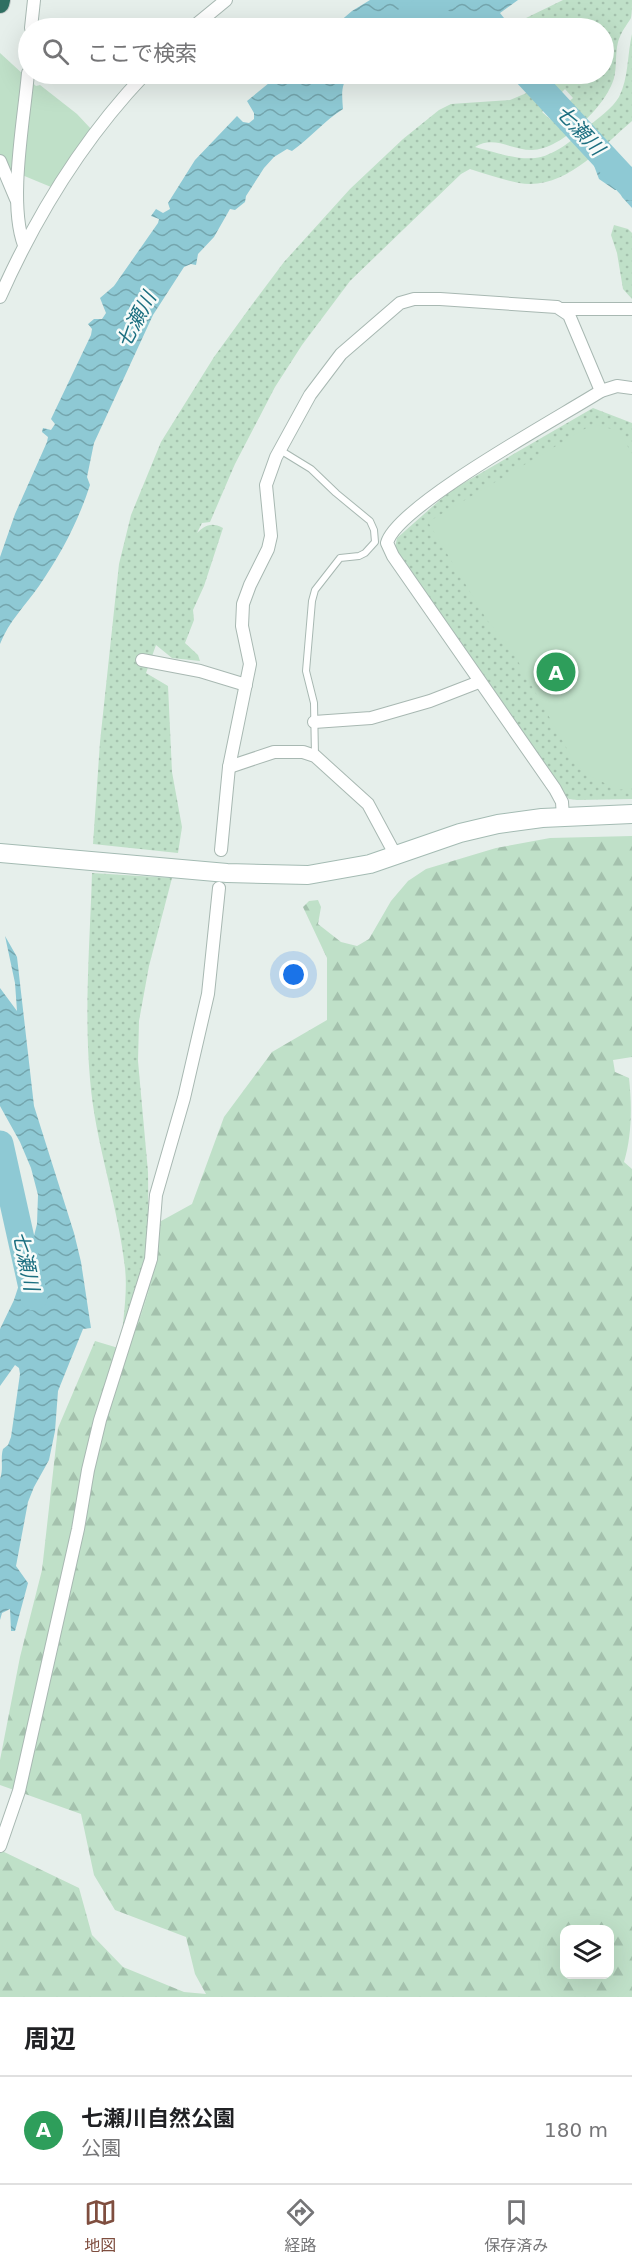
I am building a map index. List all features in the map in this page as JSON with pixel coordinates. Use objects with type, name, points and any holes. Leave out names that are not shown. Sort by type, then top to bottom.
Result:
[{"type":"street","points":[[33,18],[34,0]]},
{"type":"street","points":[[204,18],[226,0]]},
{"type":"street","points":[[24,245],[19,230],[17,202],[27,84]]},
{"type":"street","points":[[0,297],[24,245],[74,163],[112,111],[136,84]]},
{"type":"street","points":[[0,161],[17,202]]},
{"type":"street","points":[[221,850],[229,767],[249,660],[243,632],[243,604],[270,543],[271,528],[266,485],[280,450],[310,395],[334,362],[393,307],[414,299],[562,309],[632,309]]},
{"type":"street","points":[[562,309],[569,315],[601,391]]},
{"type":"street","points":[[563,817],[562,802],[555,789],[381,542],[446,487],[601,391],[617,386],[632,388]]},
{"type":"street","points":[[142,660],[200,671],[246,685]]},
{"type":"street","points":[[314,722],[371,718],[430,701],[479,682]]},
{"type":"street","points":[[229,767],[274,752],[303,752],[315,756],[368,804],[376,815],[396,856]]},
{"type":"street","points":[[0,853],[292,876],[341,870],[396,856],[476,828],[563,817],[632,814]]},
{"type":"street","points":[[0,1846],[20,1791],[98,1430],[151,1259],[156,1195],[184,1098],[208,994],[219,888]]},
{"type":"lane","points":[[280,450],[311,469],[370,521],[381,542],[359,556],[340,558],[313,596],[306,671],[312,694],[315,756]]},
{"type":"green space","points":[[563,0],[632,0],[631,18],[618,42],[614,78],[614,18],[526,18]]},
{"type":"green space","points":[[632,34],[632,121],[581,165],[552,180],[536,184],[519,183],[470,169],[461,174],[350,281],[302,345],[275,387],[235,464],[210,522],[202,523],[197,533],[208,525],[223,528],[204,586],[193,610],[194,620],[185,643],[198,655],[200,661],[172,658],[156,645],[146,673],[168,686],[172,772],[182,827],[178,853],[93,844],[100,742],[119,564],[131,515],[161,442],[214,357],[284,262],[350,189],[403,139],[439,110],[451,104],[510,100],[529,92],[545,108],[542,112],[550,119],[573,98],[565,89],[561,93],[554,84],[612,84],[593,113],[556,143],[532,150],[489,142],[475,147],[510,156],[536,158],[559,149],[573,139],[609,109],[619,97],[626,74]]},
{"type":"green space","points":[[0,53],[18,70],[18,84],[40,85],[77,114],[91,129],[51,187],[10,170],[0,155]]},
{"type":"green space","points":[[614,225],[628,229],[632,233],[632,299],[623,289],[617,253],[611,235]]},
{"type":"green space","points":[[593,408],[632,423],[632,799],[577,800],[569,799],[563,793],[395,548],[397,538],[450,491]]},
{"type":"green space","points":[[593,424],[619,431],[632,454],[632,788],[618,790],[583,772],[571,756],[515,656],[487,620],[428,522]]},
{"type":"green space","points":[[632,836],[632,1057],[613,1060],[615,1072],[629,1078],[631,1110],[629,1141],[624,1162],[632,1169],[632,1997],[0,1997],[0,1850],[79,1888],[92,1935],[123,1967],[184,1992],[206,1994],[195,1974],[186,1937],[115,1910],[94,1875],[81,1814],[0,1785],[0,1760],[20,1657],[42,1570],[58,1428],[95,1341],[125,1350],[141,1315],[149,1290],[149,1232],[152,1226],[192,1204],[224,1117],[272,1052],[327,1020],[327,958],[303,907],[309,901],[318,900],[321,907],[318,924],[341,942],[357,946],[369,939],[391,901],[408,881],[426,869],[496,848],[550,838]]},
{"type":"green space","points":[[92,873],[172,878],[149,966],[139,1021],[138,1061],[148,1172],[149,1290],[125,1351],[121,1350],[125,1268],[97,1127],[88,1053],[87,1002]]},
{"type":"water","points":[[370,0],[518,0],[500,13],[504,18],[437,18],[417,10],[404,18],[344,18]]},
{"type":"water","points":[[268,84],[344,84],[343,109],[292,151],[287,149],[274,157],[264,168],[246,196],[245,202],[235,210],[230,209],[214,237],[198,254],[196,265],[191,264],[184,267],[153,315],[94,443],[87,477],[90,485],[74,525],[55,562],[13,621],[0,644],[0,557],[15,514],[47,442],[48,437],[42,432],[43,428],[51,430],[55,424],[51,419],[91,335],[92,329],[88,324],[94,319],[102,319],[106,313],[100,298],[114,286],[158,223],[159,219],[151,216],[156,209],[163,213],[170,209],[168,203],[195,160],[237,116],[243,122],[249,123],[254,119],[254,113],[247,101]]},
{"type":"water","points":[[523,84],[551,84],[560,94],[546,108]]},
{"type":"water","points":[[611,148],[617,161],[632,167],[632,208],[619,190],[615,190],[599,179],[593,163]]},
{"type":"water","points":[[5,936],[17,957],[34,1106],[74,1233],[91,1328],[83,1329],[58,1391],[55,1431],[49,1460],[28,1502],[16,1566],[28,1583],[15,1631],[11,1631],[10,1609],[2,1613],[0,1620],[0,1479],[3,1449],[8,1445],[11,1437],[20,1374],[19,1368],[15,1365],[0,1386],[0,1329],[14,1300],[31,1248],[37,1224],[38,1195],[31,1168],[20,1142],[0,1106],[0,988],[17,1011],[15,983]]},
{"type":"waterway","name":"七瀬川","points":[[410,18],[440,0]]},
{"type":"waterway","name":"七瀬川","points":[[536,84],[632,187]]},
{"type":"waterway","name":"七瀬川","points":[[0,1144],[34,1297]]},
{"type":"place","name":"七瀬川自然公園","points":[[556,672]]}]
